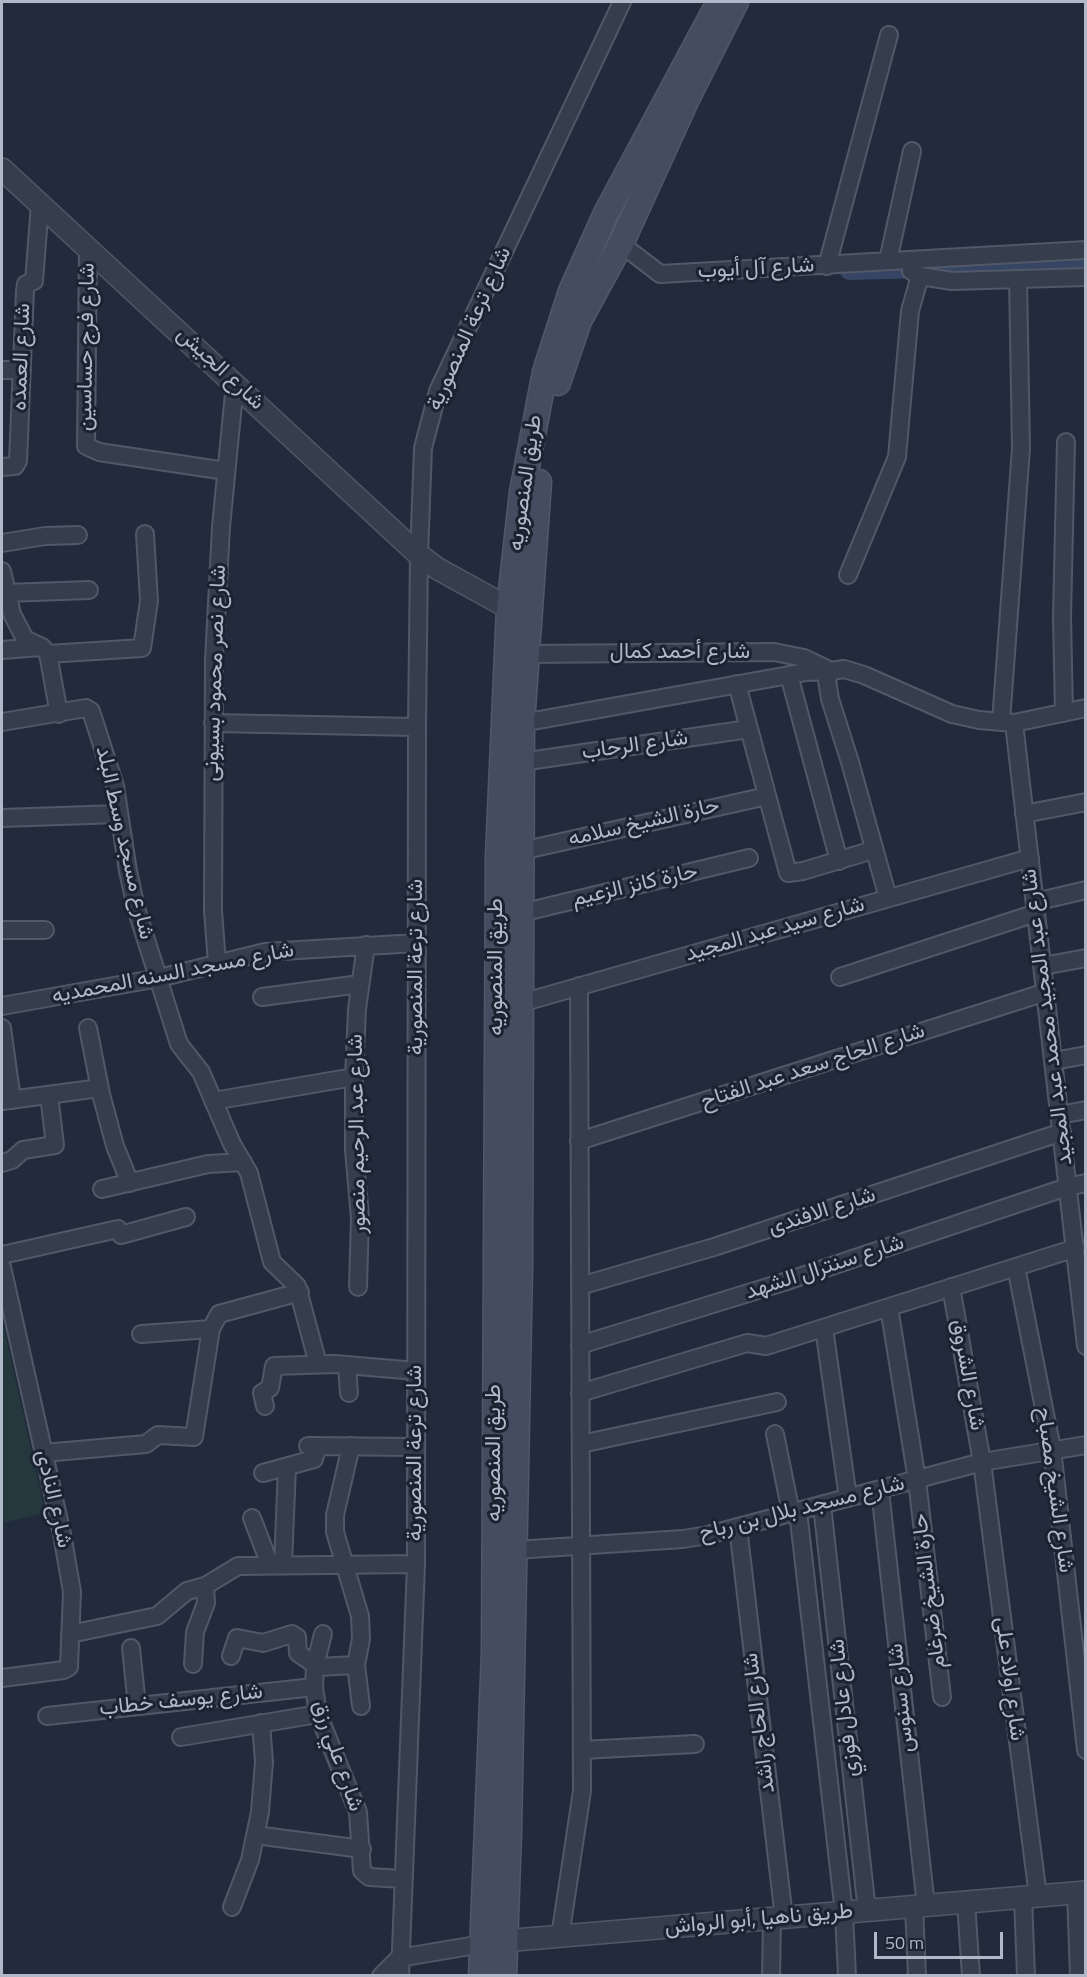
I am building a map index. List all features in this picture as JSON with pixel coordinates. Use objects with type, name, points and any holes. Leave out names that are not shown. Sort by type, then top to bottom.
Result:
[{"type":"main road","name":"طريق المنصوريه","points":[[481,1976],[493,1943],[509,1832],[520,1266],[521,762],[525,654],[542,460],[553,401],[579,321],[621,244],[644,167],[718,2]]},
{"type":"main road","name":"طريق المنصوريه","points":[[504,1976],[493,1943],[498,602],[545,372],[556,332],[587,251],[644,167],[736,2]]},
{"type":"main road","points":[[496,1265],[520,1266]]},
{"type":"street","name":"شارع ترعة المنصورية","points":[[400,1976],[416,1564],[418,555],[423,448],[438,391],[622,2]]},
{"type":"street","points":[[827,266],[889,35]]},
{"type":"street","points":[[912,151],[895,261],[920,276],[952,281],[1086,277]]},
{"type":"street","name":"شارع الجيش","points":[[2,169],[418,555],[438,569],[498,602]]},
{"type":"street","name":"شارع العمده","points":[[2,467],[15,466],[18,461],[25,291],[26,284],[34,281],[40,204]]},
{"type":"street","name":"شارع آل أيوب","points":[[621,244],[660,274],[1086,250]]},
{"type":"street","name":"شارع فرج حساسين","points":[[88,248],[86,446],[99,452],[226,471]]},
{"type":"street","points":[[848,575],[897,457],[910,311],[920,276]]},
{"type":"street","name":"شارع عبد المجيد محمد عبد المجيد","points":[[1018,279],[1021,448],[1008,723],[1030,858],[1067,1187],[1079,1240],[1086,1346]]},
{"type":"street","points":[[2,370],[22,370]]},
{"type":"street","name":"شارع نصر محمود بسيونى","points":[[217,963],[213,911],[213,723],[221,527],[235,383]]},
{"type":"street","points":[[1064,713],[1062,617],[1066,442]]},
{"type":"street","points":[[2,650],[142,648],[149,602],[145,534]]},
{"type":"street","points":[[2,543],[45,536],[78,535]]},
{"type":"street","points":[[2,571],[12,614],[25,639],[45,651],[59,714],[2,722]]},
{"type":"street","points":[[6,593],[89,590]]},
{"type":"street","name":"شارع أحمد كمال","points":[[525,654],[774,652],[804,658],[831,671]]},
{"type":"street","points":[[522,723],[789,675],[844,669],[864,675],[952,714],[979,720],[1008,723],[1086,708]]},
{"type":"street","points":[[831,671],[827,680],[830,699],[888,898]]},
{"type":"street","points":[[789,675],[839,861]]},
{"type":"street","points":[[737,684],[788,873],[792,874],[873,850]]},
{"type":"street","name":"شارع مسجد وسط البلد","points":[[59,714],[86,708],[92,714],[115,786],[136,908],[179,1044],[201,1072],[249,1173],[272,1262],[293,1280],[300,1292],[318,1364]]},
{"type":"street","points":[[213,723],[417,727]]},
{"type":"street","name":"شارع الرحاب","points":[[521,762],[749,729]]},
{"type":"street","name":"حارة الشيخ سلامه","points":[[521,851],[767,796]]},
{"type":"street","points":[[1024,814],[1086,802]]},
{"type":"street","points":[[2,818],[119,814]]},
{"type":"street","name":"حارة كانز الزعيم","points":[[521,913],[750,858]]},
{"type":"street","name":"شارع سيد عبد المجيد","points":[[521,1003],[1030,858]]},
{"type":"street","points":[[840,977],[1086,890]]},
{"type":"street","points":[[2,930],[45,930]]},
{"type":"street","name":"شارع مسجد السنه المحمديه","points":[[2,1006],[159,978],[217,963],[286,950],[417,943]]},
{"type":"street","name":"شارع عبد الرحيم منصور","points":[[358,1287],[360,1218],[354,1150],[354,1077],[360,984],[366,945]]},
{"type":"street","points":[[1043,966],[1086,958]]},
{"type":"street","points":[[262,997],[360,984]]},
{"type":"street","points":[[560,1937],[581,1811],[579,986]]},
{"type":"street","name":"شارع الحاج سعد عبد الفتاح","points":[[579,1141],[1046,992]]},
{"type":"street","points":[[2,1028],[7,1101],[100,1088]]},
{"type":"street","points":[[88,1028],[115,1146],[130,1182]]},
{"type":"street","points":[[1054,1061],[1086,1055]]},
{"type":"street","points":[[213,1101],[354,1077]]},
{"type":"street","points":[[2,1163],[12,1160],[23,1149],[55,1145],[49,1095]]},
{"type":"street","name":"شارع الافندى","points":[[580,1286],[714,1248],[1061,1123],[1086,1110]]},
{"type":"street","points":[[102,1189],[208,1164],[243,1162]]},
{"type":"street","name":"شارع سنترال الشهد","points":[[580,1345],[774,1285],[1067,1187],[1086,1183]]},
{"type":"street","points":[[2,1255],[118,1229],[121,1234],[186,1217]]},
{"type":"street","points":[[580,1393],[747,1343],[766,1346],[1016,1267],[1079,1240]]},
{"type":"street","name":"شارع النادى","points":[[2,1267],[62,1534],[72,1592],[69,1667],[64,1670],[2,1678]]},
{"type":"street","name":"شارع الشيخ مصباح","points":[[1016,1267],[1052,1449],[1086,1750]]},
{"type":"street","name":"شارع الشروق","points":[[951,1287],[982,1462]]},
{"type":"street","points":[[43,1453],[146,1444],[158,1435],[194,1437],[211,1329],[219,1314],[300,1292]]},
{"type":"street","name":"حارة الشيخ ضرغام","points":[[888,1307],[917,1480],[942,1697]]},
{"type":"street","points":[[824,1328],[848,1498]]},
{"type":"street","points":[[141,1334],[211,1329]]},
{"type":"street","points":[[265,1406],[262,1393],[270,1388],[273,1366],[347,1365],[416,1371]]},
{"type":"street","points":[[347,1365],[349,1393]]},
{"type":"street","points":[[580,1444],[777,1402]]},
{"type":"street","points":[[775,1434],[794,1512],[844,1913],[847,1976]]},
{"type":"street","name":"شارع مسجد بلال بن رباح","points":[[515,1550],[683,1539],[738,1527],[982,1462],[1086,1445]]},
{"type":"street","points":[[262,1473],[314,1459],[313,1446],[416,1447]]},
{"type":"street","points":[[351,1446],[335,1515],[335,1532],[360,1616],[361,1639],[356,1665],[361,1706]]},
{"type":"street","name":"شارع اولاد على","points":[[982,1462],[1030,1896],[1026,1976]]},
{"type":"street","points":[[276,1565],[287,1467]]},
{"type":"street","name":"شارع سنوس","points":[[880,1490],[920,1906],[916,1976]]},
{"type":"street","name":"شارع عادل فوزي","points":[[822,1505],[867,1911]]},
{"type":"street","points":[[252,1518],[276,1565]]},
{"type":"street","name":"شارع الحاج راشد","points":[[738,1527],[778,1918],[771,1976]]},
{"type":"street","points":[[70,1634],[157,1616],[187,1591],[206,1586],[238,1566],[416,1564]]},
{"type":"street","points":[[193,1664],[195,1632],[206,1603],[206,1586]]},
{"type":"street","points":[[266,1624],[267,1642]]},
{"type":"street","points":[[231,1656],[237,1638],[259,1643],[294,1634],[297,1637],[297,1651],[315,1665],[356,1665]]},
{"type":"street","name":"شارع علي رزق","points":[[323,1634],[315,1665],[314,1687],[318,1714],[358,1812],[362,1869],[365,1875],[402,1879]]},
{"type":"street","points":[[131,1648],[136,1677],[137,1706]]},
{"type":"street","name":"شارع يوسف خطاب","points":[[47,1716],[314,1687]]},
{"type":"street","points":[[181,1737],[318,1714]]},
{"type":"street","points":[[232,1907],[250,1860],[260,1812],[264,1762],[261,1724]]},
{"type":"street","points":[[582,1750],[695,1744]]},
{"type":"street","points":[[255,1835],[362,1849]]},
{"type":"street","points":[[1079,1976],[1081,1892]]},
{"type":"street","name":"طريق ناهيا ,أبو الرواش","points":[[493,1943],[1081,1892]]},
{"type":"street","points":[[966,1902],[971,1976]]},
{"type":"street","points":[[381,1976],[399,1958],[493,1943]]},
{"type":"green space","points":[[2,1319],[45,1513],[2,1523]]},
{"type":"waterway","points":[[849,271],[1086,265]]}]
